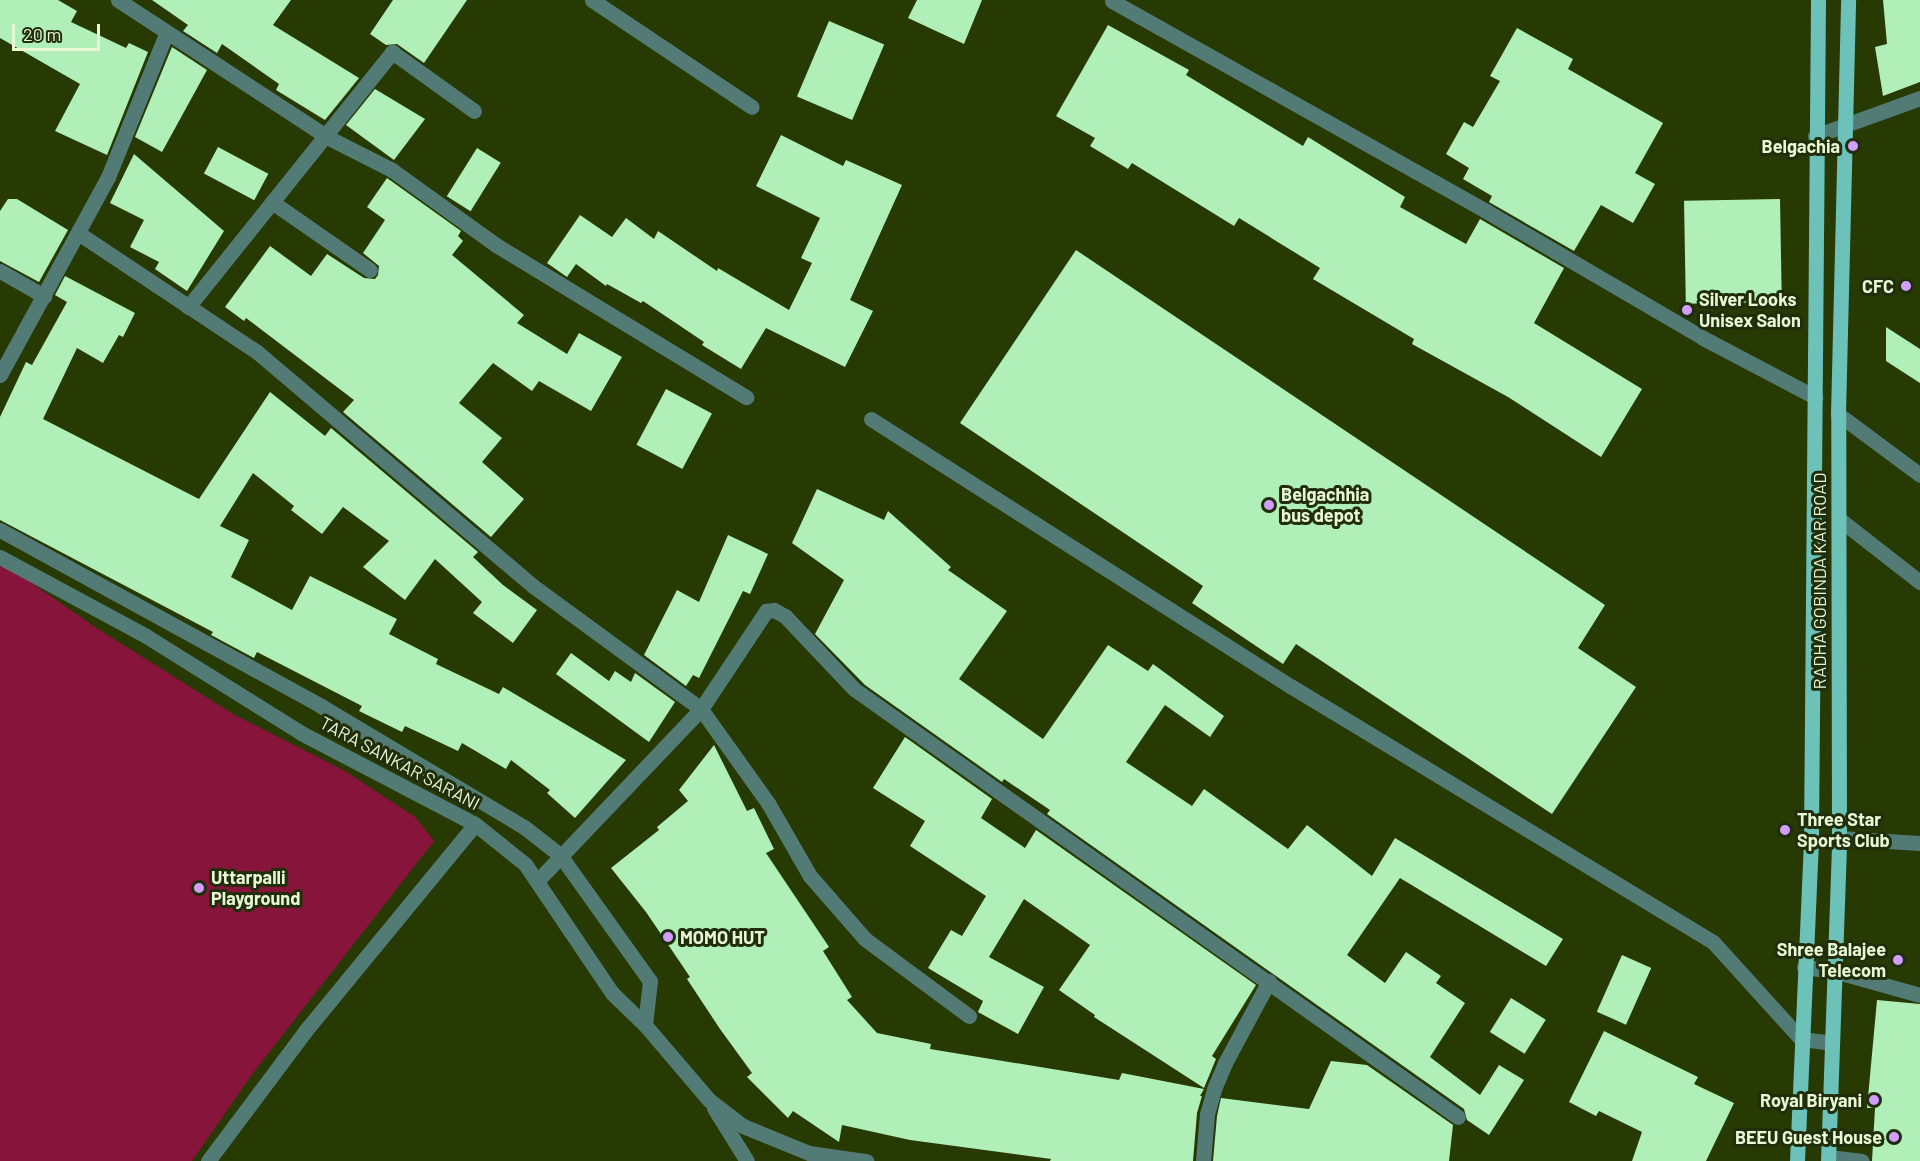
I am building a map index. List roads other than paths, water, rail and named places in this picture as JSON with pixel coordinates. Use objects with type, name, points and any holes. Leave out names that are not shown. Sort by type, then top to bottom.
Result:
[{"type":"main road","points":[[1797,1161],[1811,837],[1815,136],[1818,0]]},
{"type":"main road","name":"RADHA GOBINDA KAR ROAD","points":[[1828,1159],[1839,838],[1838,414],[1848,0]]},
{"type":"street","points":[[118,0],[166,34],[327,137],[392,171],[496,245],[746,397]]},
{"type":"street","points":[[592,0],[752,107]]},
{"type":"street","points":[[1112,1],[1486,212],[1703,338],[1815,397]]},
{"type":"street","points":[[0,375],[108,177],[166,34]]},
{"type":"street","points":[[188,306],[327,137],[392,52],[474,111]]},
{"type":"street","points":[[1815,136],[1920,98]]},
{"type":"street","points":[[272,202],[370,270]]},
{"type":"street","points":[[78,233],[256,352],[533,586],[701,709],[768,803],[810,876],[865,939],[969,1016]]},
{"type":"street","points":[[0,271],[44,296]]},
{"type":"street","points":[[1838,414],[1920,475]]},
{"type":"street","points":[[871,419],[1292,687],[1713,942],[1801,1039],[1832,1043]]},
{"type":"street","points":[[1839,519],[1920,582]]},
{"type":"street","points":[[0,530],[321,706],[524,827],[560,855],[650,981],[645,1025]]},
{"type":"street","name":"TARA SANKAR SARANI","points":[[0,556],[146,636],[301,734],[475,824],[525,864],[612,993],[645,1025],[709,1100],[743,1126],[809,1153],[866,1161]]},
{"type":"street","points":[[537,881],[701,709],[766,611],[774,610],[785,616],[854,689],[1458,1117]]},
{"type":"street","points":[[208,1161],[306,1030],[475,824]]},
{"type":"street","points":[[1839,838],[1920,843]]},
{"type":"street","points":[[1804,967],[1834,971],[1920,995]]},
{"type":"street","points":[[1203,1161],[1207,1114],[1214,1089],[1225,1063],[1269,981]]},
{"type":"street","points":[[709,1100],[747,1161]]},
{"type":"street","points":[[1828,1159],[1862,1161]]},
{"type":"place","name":"Belgachia","points":[[1853,146]]},
{"type":"place","name":"CFC","points":[[1906,286]]},
{"type":"place","name":"Silver Looks Unisex Salon","points":[[1687,310]]},
{"type":"place","name":"Belgachhia bus depot","points":[[1269,505]]},
{"type":"place","name":"Three Star Sports Club","points":[[1785,830]]},
{"type":"place","name":"Uttarpalli Playground","points":[[199,888]]},
{"type":"place","name":"MOMO HUT","points":[[668,937]]},
{"type":"place","name":"Shree Balajee Telecom","points":[[1898,960]]},
{"type":"place","name":"Royal Biryani","points":[[1874,1100]]},
{"type":"place","name":"BEEU Guest House","points":[[1894,1137]]}]
